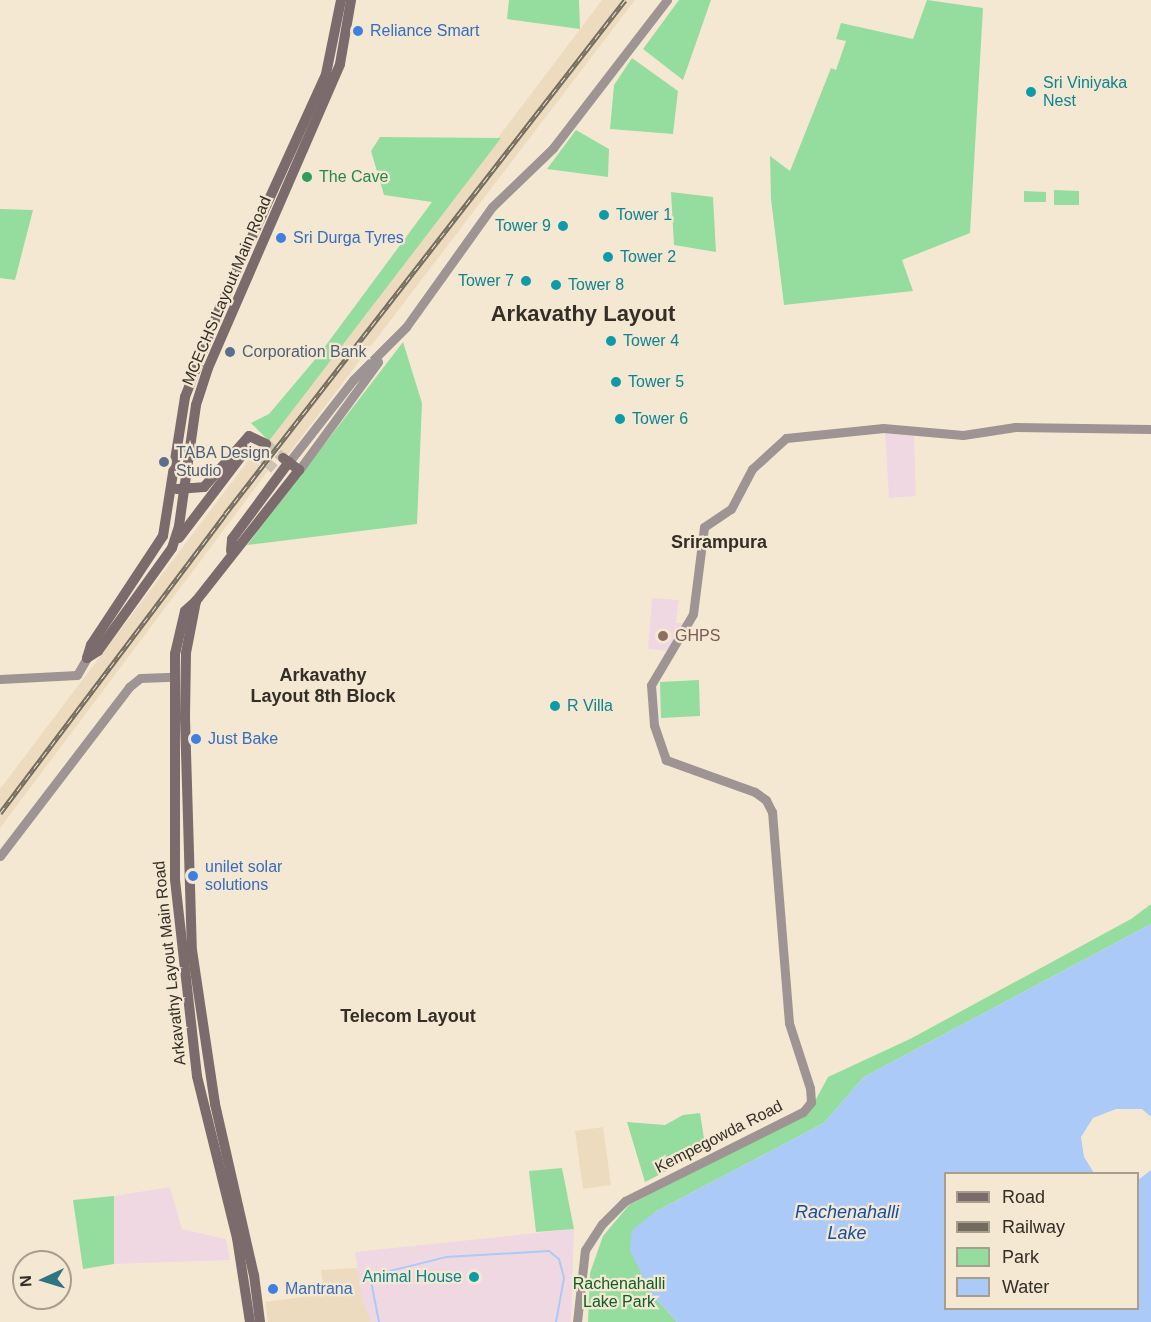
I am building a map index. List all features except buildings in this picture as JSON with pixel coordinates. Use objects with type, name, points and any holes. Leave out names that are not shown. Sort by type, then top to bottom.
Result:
[{"type":"main road","name":"MCECHS Layout Main Road","points":[[94,648],[163,536],[186,398],[197,364],[326,74],[341,0]]},
{"type":"main road","name":"MCECHS Layout Main Road","points":[[94,648],[172,548],[184,490],[195,405],[208,368],[340,64],[351,0]]},
{"type":"main road","points":[[171,489],[204,488],[249,436],[266,444]]},
{"type":"main road","points":[[172,548],[246,450],[257,454]]},
{"type":"main road","points":[[286,460],[299,470]]},
{"type":"main road","name":"Arkavathy Layout Main Road","points":[[231,551],[232,539],[286,460]]},
{"type":"main road","name":"Arkavathy Layout Main Road","points":[[250,1322],[237,1238],[185,986],[175,879],[174,677],[182,619],[231,551],[299,470]]},
{"type":"main road","points":[[276,472],[289,483]]},
{"type":"main road","name":"Arkavathy Layout Main Road","points":[[196,601],[186,653],[188,897],[195,981],[209,1106],[254,1275],[260,1322]]},
{"type":"main road","points":[[87,658],[94,648]]},
{"type":"main road","points":[[174,677],[186,682]]},
{"type":"street","points":[[299,470],[492,207],[553,148],[667,0]]},
{"type":"street","points":[[286,460],[353,380],[388,347]]},
{"type":"street","name":"Kempegowda Road","points":[[577,1322],[585,1250],[602,1224],[625,1201],[803,1112],[811,1102],[810,1088],[789,1023],[772,812],[766,800],[754,792],[666,760],[654,725],[651,685],[693,614],[699,542],[704,527],[731,509],[752,469],[782,441],[883,428],[963,435],[1015,427],[1151,429]]},
{"type":"street","points":[[0,679],[77,675],[87,658]]},
{"type":"street","points":[[0,856],[129,687],[140,678],[174,677]]},
{"type":"shaded area","points":[[602,0],[635,0],[287,456],[269,441]]},
{"type":"shaded area","points":[[885,433],[914,436],[916,496],[889,498]]},
{"type":"shaded area","points":[[250,458],[268,471],[0,828],[0,789]]},
{"type":"shaded area","name":"GHPS","points":[[652,598],[679,600],[676,623],[686,623],[666,651],[648,649]]},
{"type":"shaded area","points":[[603,1127],[611,1185],[583,1189],[575,1131]]},
{"type":"shaded area","points":[[170,1187],[182,1229],[226,1239],[230,1260],[114,1264],[114,1196]]},
{"type":"shaded area","points":[[574,1229],[571,1322],[371,1322],[362,1299],[355,1252]]},
{"type":"shaded area","points":[[357,1268],[371,1322],[268,1322],[265,1302],[324,1294],[321,1270]]},
{"type":"green space","points":[[509,0],[579,0],[580,29],[507,19]]},
{"type":"green space","points":[[679,0],[711,0],[683,80],[643,49]]},
{"type":"green space","points":[[927,0],[983,8],[970,233],[902,260],[913,291],[784,305],[771,199],[770,156],[790,171],[831,68],[836,70],[846,41],[836,39],[841,23],[913,39]]},
{"type":"green space","points":[[632,58],[678,91],[673,134],[610,129],[614,85]]},
{"type":"green space","points":[[576,130],[609,149],[608,177],[547,169]]},
{"type":"green space","points":[[380,137],[501,138],[269,441],[251,423],[269,414],[318,356],[432,202],[384,195],[371,151]]},
{"type":"green space","points":[[1054,190],[1079,191],[1079,205],[1054,205]]},
{"type":"green space","points":[[1024,191],[1046,192],[1046,202],[1024,202]]},
{"type":"green space","points":[[671,192],[713,197],[716,252],[674,245]]},
{"type":"green space","points":[[0,209],[33,210],[15,280],[0,278]]},
{"type":"green space","points":[[403,342],[422,403],[417,524],[247,545]]},
{"type":"green space","points":[[699,680],[700,716],[661,718],[660,682]]},
{"type":"green space","name":"Rachenahalli Lake Park","points":[[1151,904],[1151,924],[864,1077],[824,1123],[655,1212],[650,1292],[677,1322],[588,1322],[590,1273],[603,1236],[629,1205],[808,1114],[828,1077],[910,1039],[1131,919]]},
{"type":"green space","points":[[700,1113],[706,1151],[645,1182],[627,1122],[665,1125],[683,1115]]},
{"type":"green space","points":[[562,1168],[574,1229],[536,1232],[529,1171]]},
{"type":"green space","points":[[114,1196],[114,1264],[83,1269],[73,1200]]},
{"type":"water","name":"Rachenahalli Lake","points":[[1151,924],[1151,1117],[1142,1109],[1116,1109],[1093,1118],[1081,1137],[1084,1157],[1093,1172],[944,1172],[944,1310],[1139,1310],[1139,1179],[1151,1170],[1151,1322],[677,1322],[650,1292],[630,1250],[632,1230],[655,1212],[824,1123],[864,1077]]},
{"type":"waterway","points":[[379,1322],[370,1276],[446,1257],[549,1251],[559,1259],[564,1278],[556,1322]]},
{"type":"tunnel","points":[[266,444],[283,458]]},
{"type":"tunnel","points":[[257,454],[274,469]]},
{"type":"railway","points":[[0,813],[225,514],[625,0]]},
{"type":"place","name":"Reliance Smart","points":[[358,31]]},
{"type":"place","name":"Sri Viniyaka Nest","points":[[1031,92]]},
{"type":"place","name":"The Cave","points":[[307,177]]},
{"type":"place","name":"Tower 1","points":[[604,215]]},
{"type":"place","name":"Tower 9","points":[[563,226]]},
{"type":"place","name":"Sri Durga Tyres","points":[[281,238]]},
{"type":"place","name":"Tower 2","points":[[608,257]]},
{"type":"place","name":"Tower 7","points":[[526,281]]},
{"type":"place","name":"Tower 8","points":[[556,285]]},
{"type":"place","name":"Tower 4","points":[[611,341]]},
{"type":"place","name":"Corporation Bank","points":[[230,352]]},
{"type":"place","name":"Tower 5","points":[[616,382]]},
{"type":"place","name":"Tower 6","points":[[620,419]]},
{"type":"place","name":"TABA Design Studio","points":[[164,462]]},
{"type":"place","name":"GHPS","points":[[663,636]]},
{"type":"place","name":"R Villa","points":[[555,706]]},
{"type":"place","name":"Just Bake","points":[[196,739]]},
{"type":"place","name":"unilet solar solutions","points":[[193,876]]},
{"type":"place","name":"Animal House","points":[[474,1277]]},
{"type":"place","name":"Mantrana","points":[[273,1289]]},
{"type":"district","name":"Arkavathy Layout","points":[[583,314]]},
{"type":"district","name":"Srirampura","points":[[719,542]]},
{"type":"district","name":"Arkavathy Layout 8th Block","points":[[323,686]]},
{"type":"district","name":"Telecom Layout","points":[[408,1016]]}]
